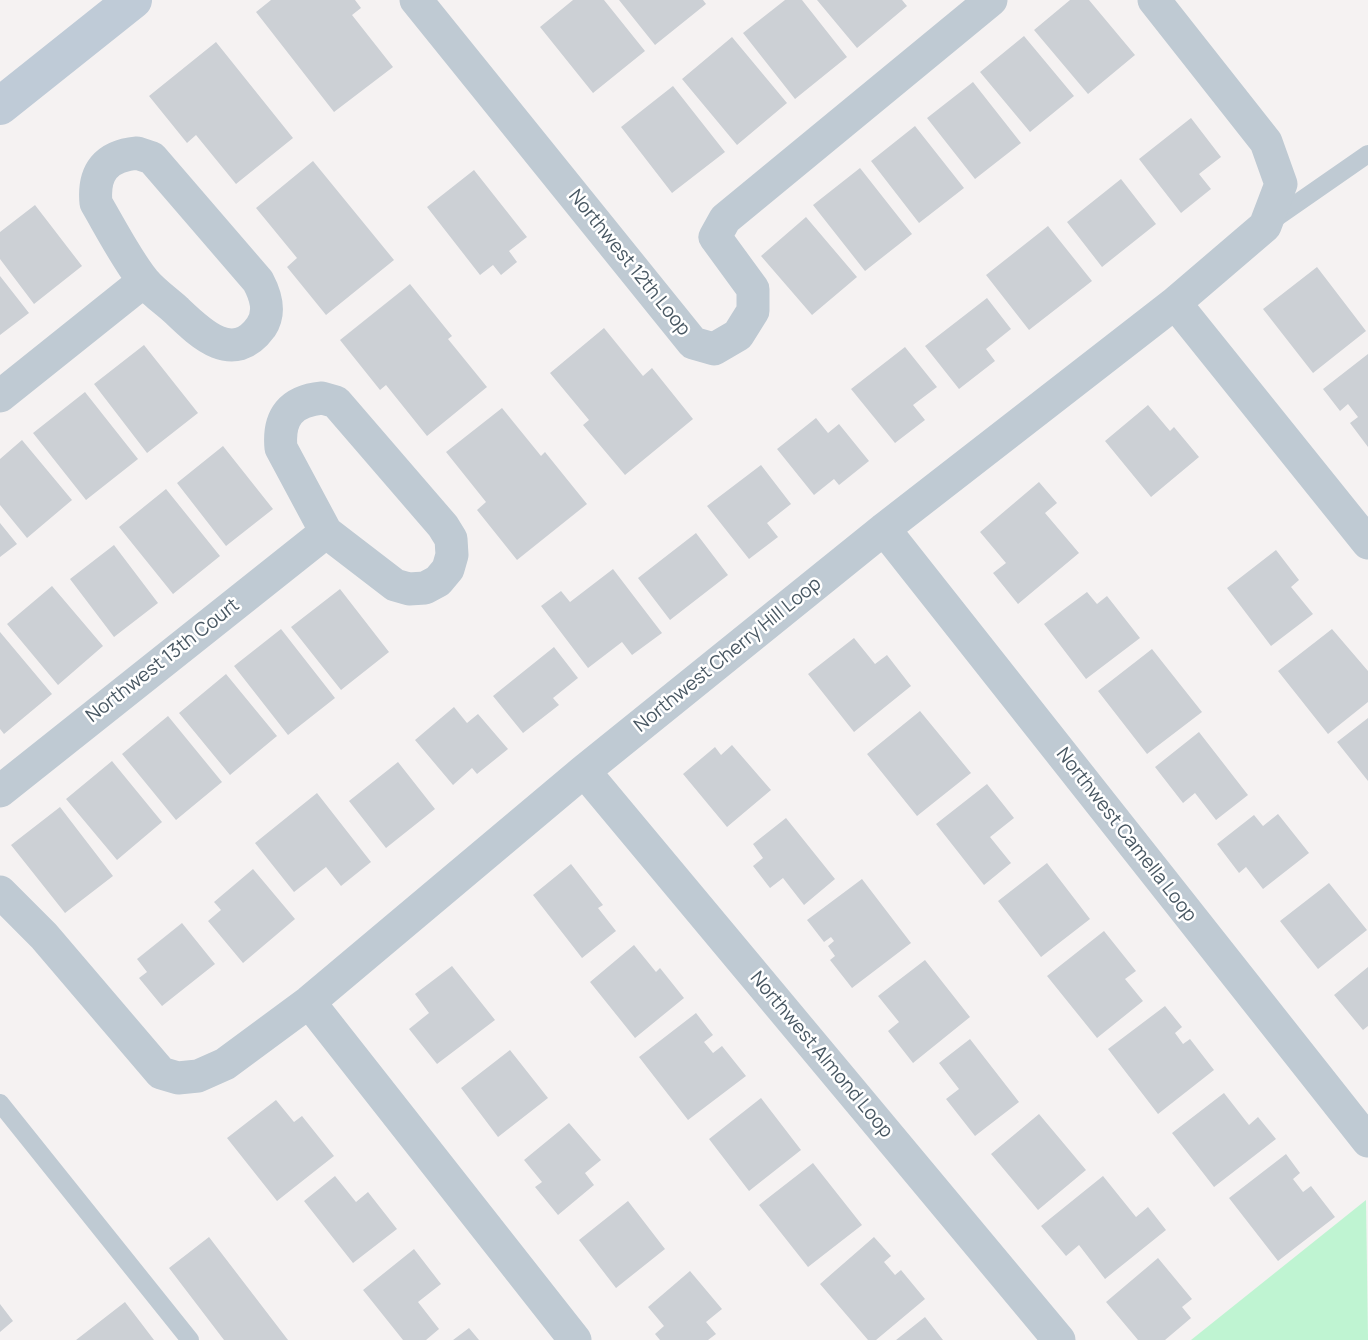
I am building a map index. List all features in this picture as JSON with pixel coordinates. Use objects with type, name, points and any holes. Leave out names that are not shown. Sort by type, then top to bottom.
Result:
[{"type":"street","points":[[0,106],[133,0]]},
{"type":"street","name":"Northwest 12th Loop","points":[[416,0],[693,343],[714,349],[738,335],[753,311],[753,289],[715,237],[725,219],[991,0]]},
{"type":"street","name":"Northwest Cherry Hill Loop","points":[[0,892],[44,936],[161,1073],[177,1078],[198,1076],[225,1064],[309,1002],[584,771],[884,529],[1175,303],[1265,226],[1281,184],[1266,142],[1154,0]]},
{"type":"street","points":[[137,153],[152,158],[258,281],[266,294],[267,310],[263,324],[253,336],[239,343],[224,345],[210,340],[144,281],[96,203],[94,188],[99,174],[108,162],[122,154],[137,153]]},
{"type":"street","points":[[0,396],[144,281]]},
{"type":"street","points":[[1175,303],[1368,543]]},
{"type":"street","points":[[322,398],[337,402],[443,526],[450,540],[452,555],[448,569],[438,581],[425,588],[409,589],[395,585],[326,532],[281,448],[279,433],[284,419],[293,407],[307,400],[322,398]]},
{"type":"street","name":"Northwest Camella Loop","points":[[884,529],[1368,1141]]},
{"type":"street","name":"Northwest 13th Court","points":[[0,791],[326,532]]},
{"type":"street","name":"Northwest Almond Loop","points":[[584,771],[1059,1340]]},
{"type":"street","points":[[309,1002],[575,1340]]},
{"type":"lane","points":[[1265,226],[1368,154]]},
{"type":"lane","points":[[0,1103],[190,1340]]},
{"type":"green space","points":[[1366,1200],[1368,1340],[1191,1340]]},
{"type":"building","points":[[271,0],[355,0],[361,8],[352,15],[393,67],[334,112],[256,12]]},
{"type":"building","points":[[573,0],[604,0],[645,51],[593,93],[540,27]]},
{"type":"building","points":[[619,0],[703,0],[706,4],[655,45]]},
{"type":"building","points":[[785,0],[802,0],[847,57],[795,99],[743,33]]},
{"type":"building","points":[[817,0],[902,0],[907,6],[857,48]]},
{"type":"building","points":[[1070,0],[1089,0],[1135,55],[1088,94],[1034,30]]},
{"type":"building","points":[[1024,36],[1074,96],[1030,132],[980,72]]},
{"type":"building","points":[[732,37],[787,103],[737,145],[682,79]]},
{"type":"building","points":[[216,42],[293,138],[236,184],[196,135],[187,143],[149,96]]},
{"type":"building","points":[[973,82],[1021,143],[975,179],[927,118]]},
{"type":"building","points":[[673,86],[725,152],[672,193],[621,127]]},
{"type":"building","points":[[1191,118],[1221,157],[1199,174],[1211,189],[1181,213],[1139,159]]},
{"type":"building","points":[[915,126],[964,188],[919,223],[871,161]]},
{"type":"building","points":[[313,161],[394,260],[326,315],[287,267],[297,258],[256,208]]},
{"type":"building","points":[[860,168],[912,234],[865,271],[813,205]]},
{"type":"building","points":[[474,170],[527,237],[509,251],[517,262],[501,275],[493,265],[480,275],[427,207]]},
{"type":"building","points":[[1121,179],[1156,224],[1102,267],[1067,222]]},
{"type":"building","points":[[35,205],[82,266],[34,304],[0,259],[0,232]]},
{"type":"building","points":[[806,217],[857,277],[812,315],[761,256]]},
{"type":"building","points":[[1048,226],[1092,281],[1029,330],[986,275]]},
{"type":"building","points":[[1317,267],[1366,331],[1313,373],[1263,309]]},
{"type":"building","points":[[0,276],[29,313],[0,335]]},
{"type":"building","points":[[410,284],[452,336],[448,339],[487,387],[427,436],[386,385],[380,390],[340,340]]},
{"type":"building","points":[[987,298],[1011,329],[986,349],[995,361],[959,389],[925,346]]},
{"type":"building","points":[[604,328],[643,376],[652,368],[693,419],[625,475],[583,425],[589,420],[550,373]]},
{"type":"building","points":[[144,345],[198,413],[147,453],[94,384]]},
{"type":"building","points":[[905,347],[937,387],[913,405],[925,420],[895,443],[851,389]]},
{"type":"building","points":[[1368,354],[1368,447],[1350,423],[1358,417],[1348,404],[1340,411],[1323,389]]},
{"type":"building","points":[[85,392],[138,459],[86,500],[33,433]]},
{"type":"building","points":[[1148,405],[1170,431],[1174,427],[1199,457],[1151,497],[1105,441]]},
{"type":"building","points":[[502,408],[541,456],[545,452],[587,504],[517,560],[477,510],[486,502],[446,452]]},
{"type":"building","points":[[816,418],[828,433],[839,424],[869,461],[839,485],[834,479],[814,495],[777,449]]},
{"type":"building","points":[[22,440],[72,500],[27,538],[0,505],[0,459]]},
{"type":"building","points":[[223,446],[273,509],[226,546],[177,483]]},
{"type":"building","points":[[761,465],[791,504],[767,523],[778,537],[749,559],[707,506]]},
{"type":"building","points":[[1039,482],[1057,503],[1045,513],[1079,553],[1018,604],[993,573],[1006,563],[980,532]]},
{"type":"building","points":[[166,489],[220,556],[173,594],[119,527]]},
{"type":"building","points":[[0,523],[17,544],[0,557]]},
{"type":"building","points":[[696,533],[728,575],[670,620],[638,578]]},
{"type":"building","points":[[114,545],[158,603],[114,637],[70,579]]},
{"type":"building","points":[[1276,550],[1299,580],[1291,587],[1313,614],[1271,646],[1227,588]]},
{"type":"building","points":[[613,569],[662,633],[632,655],[622,642],[588,668],[541,606],[561,591],[570,602]]},
{"type":"building","points":[[52,586],[103,646],[58,685],[7,624]]},
{"type":"building","points":[[340,589],[389,652],[341,690],[291,627]]},
{"type":"building","points":[[1087,592],[1097,604],[1107,596],[1140,638],[1086,679],[1044,624]]},
{"type":"building","points":[[281,629],[335,698],[288,735],[234,666]]},
{"type":"building","points":[[1332,629],[1368,671],[1368,702],[1328,734],[1278,671]]},
{"type":"building","points":[[0,632],[52,694],[4,734],[0,729]]},
{"type":"building","points":[[854,638],[875,664],[887,655],[911,686],[854,732],[808,674]]},
{"type":"building","points":[[554,647],[578,678],[553,698],[559,705],[523,733],[493,696]]},
{"type":"building","points":[[1152,649],[1202,712],[1147,754],[1098,691]]},
{"type":"building","points":[[226,674],[277,736],[230,775],[179,713]]},
{"type":"building","points":[[454,707],[467,723],[478,714],[508,749],[477,774],[472,768],[453,785],[415,740]]},
{"type":"building","points":[[920,711],[971,773],[917,816],[867,754]]},
{"type":"building","points":[[168,716],[222,782],[176,820],[122,754]]},
{"type":"building","points":[[1368,718],[1368,781],[1337,742]]},
{"type":"building","points":[[1199,732],[1248,795],[1216,820],[1195,793],[1183,803],[1155,767]]},
{"type":"building","points":[[732,745],[771,790],[727,827],[683,774],[715,747],[721,755]]},
{"type":"building","points":[[112,761],[162,822],[117,860],[66,799]]},
{"type":"building","points":[[398,762],[435,809],[386,848],[349,801]]},
{"type":"building","points":[[987,784],[1014,818],[990,837],[1011,863],[984,885],[936,824]]},
{"type":"building","points":[[317,793],[371,862],[341,886],[326,867],[294,892],[255,843]]},
{"type":"building","points":[[60,807],[113,876],[65,913],[11,845]]},
{"type":"building","points":[[1278,814],[1309,853],[1263,889],[1246,867],[1239,873],[1217,844],[1254,815],[1263,826]]},
{"type":"building","points":[[786,818],[835,879],[804,905],[783,878],[770,888],[753,866],[763,858],[753,844]]},
{"type":"building","points":[[1047,863],[1090,919],[1041,957],[998,901]]},
{"type":"building","points":[[571,864],[603,905],[598,908],[616,931],[582,958],[533,895]]},
{"type":"building","points":[[253,869],[295,919],[243,963],[208,921],[221,910],[214,902]]},
{"type":"building","points":[[862,879],[911,943],[852,988],[830,960],[835,956],[828,946],[834,941],[831,937],[824,942],[807,920]]},
{"type":"building","points":[[1329,883],[1367,930],[1318,969],[1280,921]]},
{"type":"building","points":[[182,923],[215,964],[162,1006],[139,978],[147,972],[137,959]]},
{"type":"building","points":[[1104,931],[1136,971],[1125,979],[1143,1001],[1097,1038],[1047,976]]},
{"type":"building","points":[[634,945],[656,972],[660,968],[684,998],[635,1038],[590,982]]},
{"type":"building","points":[[925,960],[970,1017],[913,1063],[888,1031],[899,1022],[878,996]]},
{"type":"building","points":[[452,966],[495,1020],[437,1064],[409,1029],[429,1013],[415,994]]},
{"type":"building","points":[[1368,967],[1368,1026],[1363,1030],[1334,995]]},
{"type":"building","points":[[1165,1006],[1182,1027],[1175,1033],[1183,1044],[1190,1039],[1214,1070],[1158,1114],[1108,1049]]},
{"type":"building","points":[[696,1013],[713,1035],[704,1042],[713,1053],[722,1046],[746,1076],[688,1120],[639,1057]]},
{"type":"building","points":[[970,1039],[1019,1102],[975,1136],[946,1099],[959,1089],[939,1063]]},
{"type":"building","points":[[510,1050],[548,1098],[498,1137],[461,1088]]},
{"type":"building","points":[[1224,1093],[1249,1125],[1258,1117],[1276,1139],[1214,1187],[1172,1133]]},
{"type":"building","points":[[761,1098],[801,1150],[749,1191],[709,1139]]},
{"type":"building","points":[[276,1100],[294,1122],[302,1116],[334,1156],[277,1201],[227,1138]]},
{"type":"building","points":[[1039,1114],[1086,1170],[1038,1210],[991,1154]]},
{"type":"building","points":[[569,1123],[601,1160],[585,1173],[594,1185],[558,1215],[535,1187],[542,1182],[524,1160]]},
{"type":"building","points":[[1286,1154],[1300,1173],[1293,1179],[1303,1192],[1311,1186],[1335,1217],[1278,1261],[1229,1198]]},
{"type":"building","points":[[813,1163],[862,1225],[808,1267],[759,1205]]},
{"type":"building","points":[[335,1176],[356,1202],[368,1192],[397,1229],[353,1263],[304,1201]]},
{"type":"building","points":[[1103,1176],[1136,1217],[1148,1207],[1166,1230],[1105,1279],[1079,1245],[1066,1256],[1041,1226]]},
{"type":"building","points":[[628,1201],[665,1249],[616,1288],[579,1240]]},
{"type":"building","points":[[209,1237],[288,1340],[224,1340],[169,1268]]},
{"type":"building","points":[[874,1237],[891,1256],[884,1262],[895,1275],[901,1270],[925,1299],[876,1340],[868,1340],[820,1284]]},
{"type":"building","points":[[414,1249],[441,1284],[418,1302],[439,1329],[426,1340],[403,1340],[363,1290]]},
{"type":"building","points":[[1158,1258],[1192,1299],[1182,1307],[1191,1318],[1165,1340],[1138,1340],[1106,1302]]},
{"type":"building","points":[[690,1271],[722,1309],[706,1322],[716,1334],[708,1340],[660,1340],[655,1334],[664,1326],[648,1307]]},
{"type":"building","points":[[125,1302],[154,1340],[76,1340]]},
{"type":"building","points":[[0,1304],[13,1321],[0,1332]]},
{"type":"building","points":[[925,1317],[943,1340],[896,1340]]},
{"type":"building","points":[[469,1328],[479,1340],[453,1340]]}]
